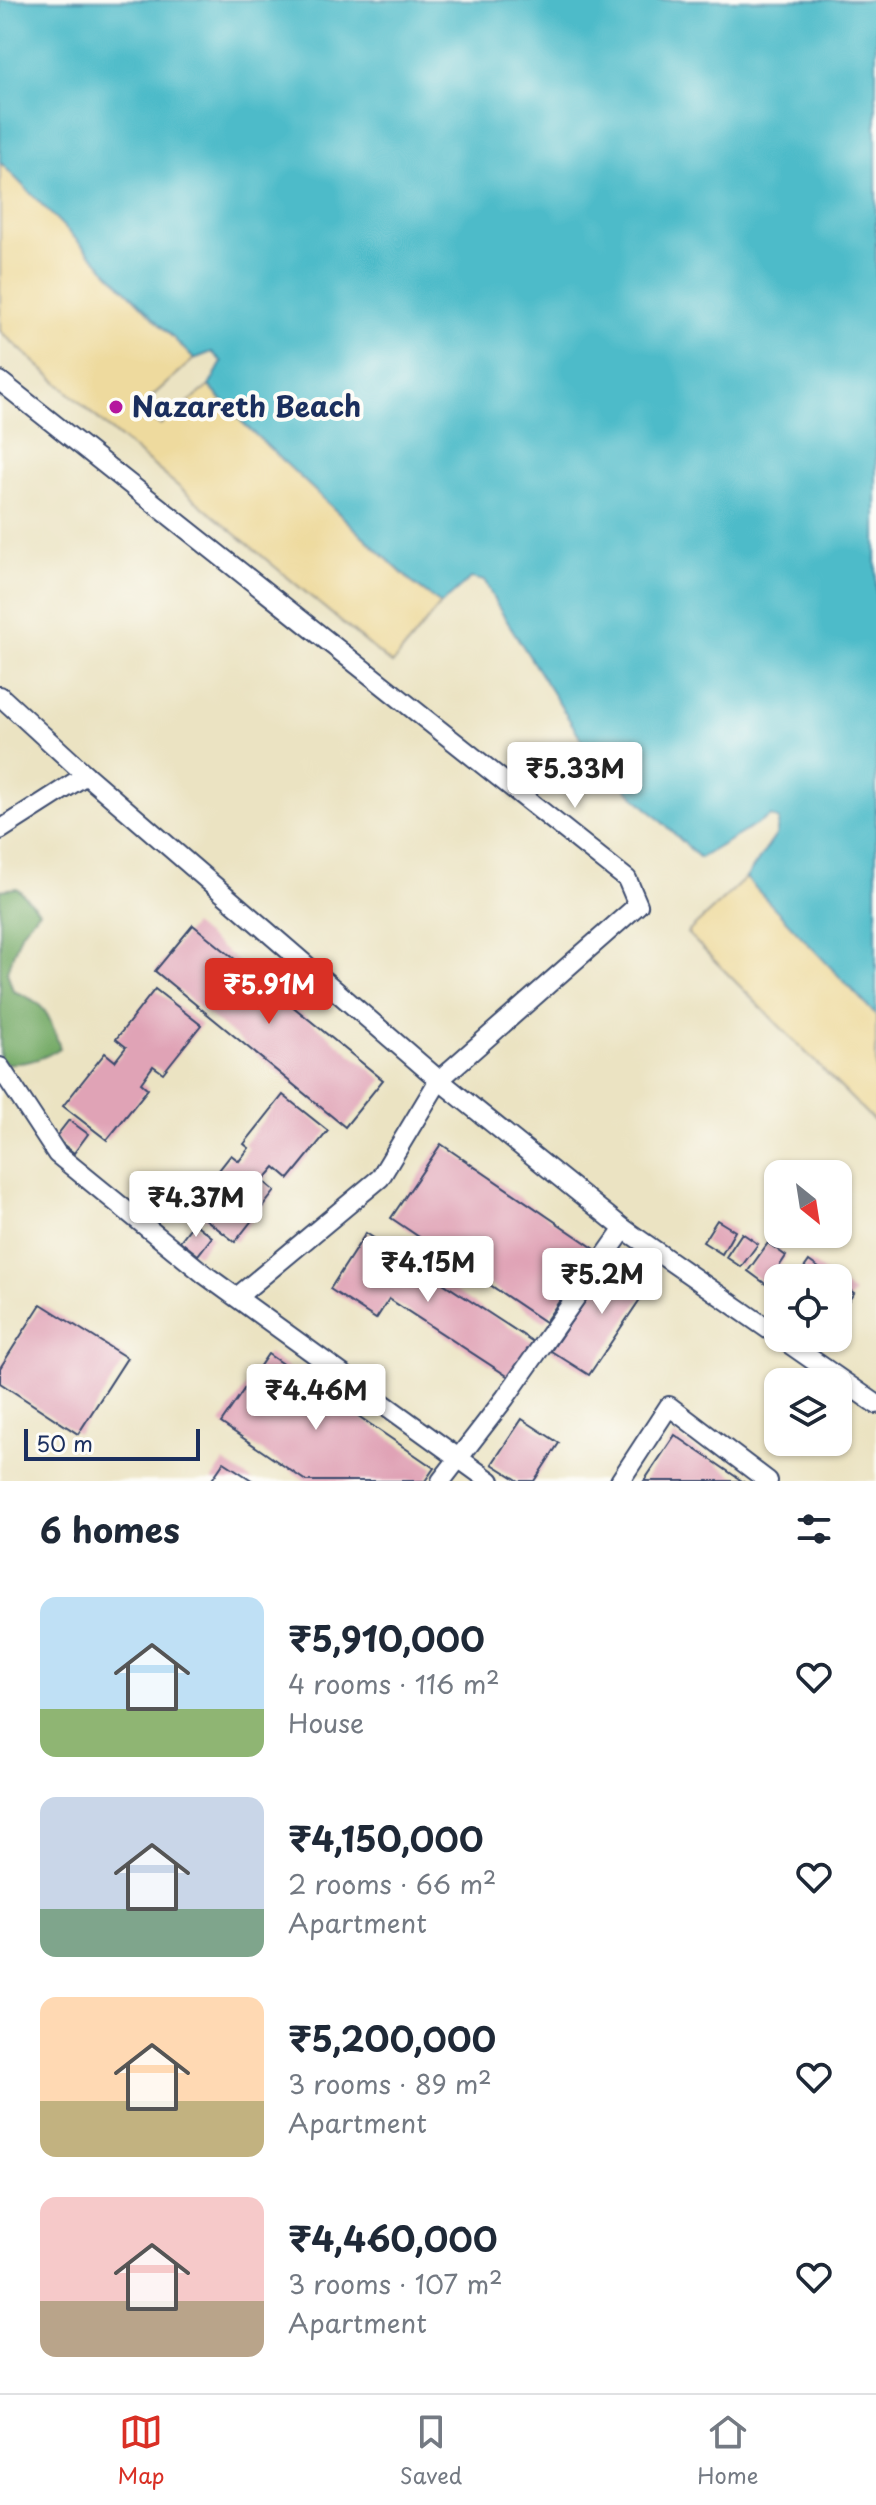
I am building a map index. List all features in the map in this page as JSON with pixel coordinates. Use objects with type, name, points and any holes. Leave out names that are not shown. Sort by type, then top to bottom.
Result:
[{"type":"street","points":[[0,381],[627,879],[638,905],[439,1080],[380,1178],[237,1297]]},
{"type":"street","points":[[0,696],[86,775],[439,1080],[624,1229],[764,1326]]},
{"type":"street","points":[[0,830],[86,775]]},
{"type":"street","points":[[0,1067],[57,1154],[204,1274],[490,1481]]},
{"type":"street","points":[[441,1481],[624,1229]]},
{"type":"street","points":[[801,1352],[876,1404]]},
{"type":"street","points":[[620,1481],[669,1406],[768,1481]]},
{"type":"green space","points":[[17,888],[39,911],[22,931],[7,971],[13,991],[34,1000],[46,1012],[60,1048],[31,1061],[0,1063],[0,890]]},
{"type":"sand","name":"Nazareth Beach","points":[[0,162],[194,359],[149,399],[146,414],[160,425],[209,386],[243,423],[412,583],[441,604],[392,664],[114,433],[0,331]]},
{"type":"sand","points":[[746,878],[876,1015],[876,1123],[687,933]]},
{"type":"water","points":[[0,0],[876,0],[876,1015],[746,878],[776,835],[779,820],[771,816],[700,858],[593,757],[495,602],[485,581],[471,578],[441,604],[413,583],[243,423],[209,386],[222,362],[212,352],[194,359],[0,162]]},
{"type":"building","points":[[193,925],[383,1080],[345,1127],[155,971]]},
{"type":"building","points":[[155,989],[201,1025],[163,1073],[153,1066],[141,1083],[148,1089],[107,1140],[63,1106],[105,1053],[115,1061],[126,1047],[116,1039]]},
{"type":"building","points":[[283,1095],[328,1131],[289,1179],[275,1167],[263,1181],[275,1191],[235,1242],[190,1207],[231,1155],[239,1161],[249,1148],[244,1144]]},
{"type":"building","points":[[69,1120],[88,1134],[74,1153],[55,1138]]},
{"type":"building","points":[[441,1144],[595,1249],[545,1322],[391,1218]]},
{"type":"building","points":[[717,1220],[735,1231],[722,1254],[703,1242]]},
{"type":"building","points":[[194,1223],[212,1237],[198,1255],[180,1241]]},
{"type":"building","points":[[366,1233],[535,1343],[512,1379],[389,1299],[376,1319],[330,1289]]},
{"type":"building","points":[[742,1233],[758,1244],[741,1267],[726,1257]]},
{"type":"building","points":[[764,1248],[775,1248],[786,1256],[781,1264],[764,1264],[764,1283],[748,1271]]},
{"type":"building","points":[[616,1256],[653,1280],[589,1375],[551,1351]]},
{"type":"building","points":[[41,1304],[127,1358],[78,1434],[0,1383],[0,1368]]},
{"type":"building","points":[[268,1354],[434,1468],[425,1481],[306,1481],[221,1423]]},
{"type":"building","points":[[522,1419],[559,1443],[534,1481],[519,1481],[492,1464]]},
{"type":"building","points":[[675,1435],[742,1481],[644,1481]]},
{"type":"building","points":[[224,1462],[253,1481],[211,1481]]},
{"type":"place","name":"Nazareth Beach","points":[[116,407]]}]
